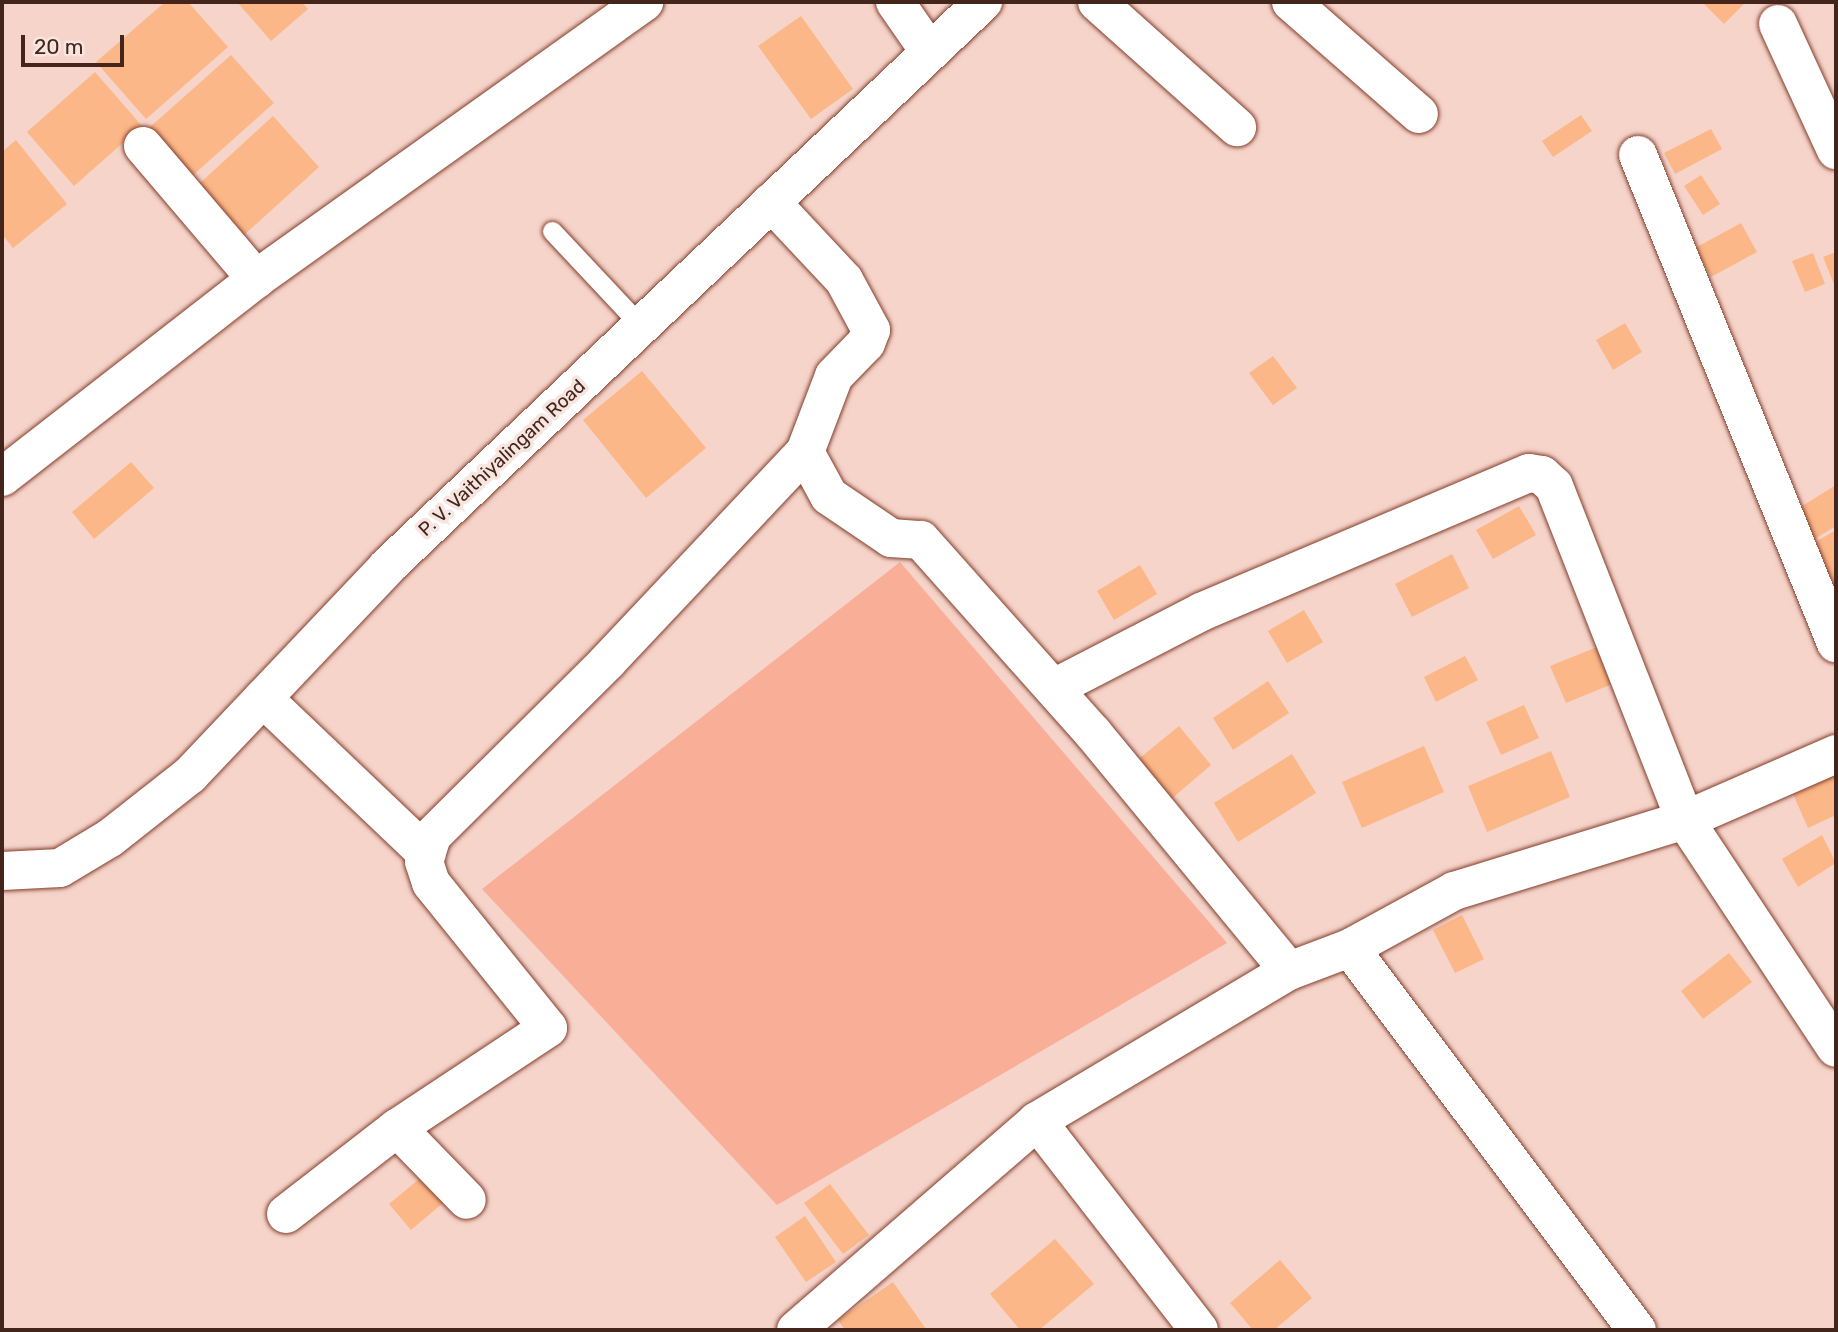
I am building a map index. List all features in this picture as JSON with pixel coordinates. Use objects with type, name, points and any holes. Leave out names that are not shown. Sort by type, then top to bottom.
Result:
[{"type":"street","points":[[2,477],[256,279],[644,2]]},
{"type":"street","points":[[895,2],[929,51]]},
{"type":"street","name":"P. V. Vaithiyalingam Road","points":[[2,871],[60,869],[110,838],[190,775],[388,566],[983,2]]},
{"type":"street","points":[[1097,2],[1237,127]]},
{"type":"street","points":[[1291,2],[1419,114]]},
{"type":"street","points":[[1778,24],[1836,150]]},
{"type":"street","points":[[143,146],[256,279]]},
{"type":"street","points":[[1638,155],[1836,643]]},
{"type":"street","points":[[286,1214],[397,1128],[548,1028],[431,883],[424,861],[432,836],[608,661],[805,452],[834,376],[866,343],[872,330],[844,280],[771,202]]},
{"type":"street","points":[[805,452],[829,496],[891,538],[921,540],[1054,688],[1289,971]]},
{"type":"street","points":[[1054,688],[1201,612],[1529,473],[1542,475],[1554,486],[1685,820],[1836,1048]]},
{"type":"street","points":[[263,698],[426,854]]},
{"type":"street","points":[[796,1330],[1037,1121],[1289,971],[1350,948],[1454,891],[1685,820],[1836,754]]},
{"type":"street","points":[[1350,948],[1637,1330]]},
{"type":"street","points":[[1037,1121],[1199,1330]]},
{"type":"street","points":[[397,1128],[467,1200]]},
{"type":"lane","points":[[552,231],[642,327]]},
{"type":"shaded area","points":[[900,562],[1227,943],[777,1205],[482,889]]},
{"type":"building","points":[[165,2],[188,2],[228,47],[146,119],[96,62]]},
{"type":"building","points":[[237,2],[302,2],[308,9],[271,41]]},
{"type":"building","points":[[1702,2],[1746,2],[1724,24]]},
{"type":"building","points":[[801,16],[853,89],[811,119],[758,46]]},
{"type":"building","points":[[231,55],[274,103],[192,176],[149,128]]},
{"type":"building","points":[[95,72],[142,126],[74,186],[27,132]]},
{"type":"building","points":[[1581,115],[1592,131],[1553,157],[1542,141]]},
{"type":"building","points":[[273,116],[319,167],[244,235],[199,184]]},
{"type":"building","points":[[1711,129],[1722,149],[1675,174],[1664,153]]},
{"type":"building","points":[[16,140],[67,204],[13,248],[2,234],[2,152]]},
{"type":"building","points":[[1701,175],[1720,204],[1703,215],[1684,186]]},
{"type":"building","points":[[1741,223],[1757,252],[1711,277],[1695,248]]},
{"type":"building","points":[[1836,252],[1836,289],[1823,257]]},
{"type":"building","points":[[1813,253],[1825,284],[1805,292],[1792,261]]},
{"type":"building","points":[[1625,323],[1642,352],[1613,370],[1596,340]]},
{"type":"building","points":[[1273,356],[1297,388],[1273,405],[1249,373]]},
{"type":"building","points":[[642,371],[706,448],[646,498],[583,420]]},
{"type":"building","points":[[131,462],[154,488],[94,539],[72,512]]},
{"type":"building","points":[[1836,485],[1836,526],[1811,541],[1794,511]]},
{"type":"building","points":[[1519,506],[1536,535],[1493,559],[1476,530]]},
{"type":"building","points":[[1836,530],[1836,582],[1834,584],[1812,544]]},
{"type":"building","points":[[1452,554],[1469,588],[1412,617],[1395,584]]},
{"type":"building","points":[[1140,565],[1157,594],[1114,620],[1097,591]]},
{"type":"building","points":[[1304,610],[1323,642],[1287,663],[1268,631]]},
{"type":"building","points":[[1607,643],[1622,680],[1566,703],[1550,666]]},
{"type":"building","points":[[1465,656],[1478,680],[1436,702],[1424,677]]},
{"type":"building","points":[[1268,681],[1289,713],[1233,750],[1213,718]]},
{"type":"building","points":[[1524,705],[1539,738],[1501,755],[1486,722]]},
{"type":"building","points":[[1179,726],[1211,765],[1163,806],[1130,766]]},
{"type":"building","points":[[1424,746],[1444,792],[1362,828],[1342,782]]},
{"type":"building","points":[[1551,751],[1570,797],[1487,832],[1468,786]]},
{"type":"building","points":[[1292,754],[1316,793],[1238,842],[1214,803]]},
{"type":"building","points":[[1836,774],[1836,815],[1808,828],[1793,794]]},
{"type":"building","points":[[1822,835],[1836,863],[1798,887],[1782,859]]},
{"type":"building","points":[[1462,915],[1484,959],[1455,973],[1433,930]]},
{"type":"building","points":[[1729,953],[1752,982],[1703,1019],[1681,991]]},
{"type":"building","points":[[429,1171],[450,1197],[411,1230],[389,1204]]},
{"type":"building","points":[[830,1184],[869,1235],[843,1254],[804,1203]]},
{"type":"building","points":[[805,1216],[836,1262],[806,1282],[775,1237]]},
{"type":"building","points":[[1055,1239],[1094,1284],[1039,1330],[1020,1330],[990,1294]]},
{"type":"building","points":[[1280,1260],[1312,1298],[1274,1330],[1253,1330],[1230,1303]]},
{"type":"building","points":[[893,1282],[926,1329],[845,1330],[838,1320]]}]
